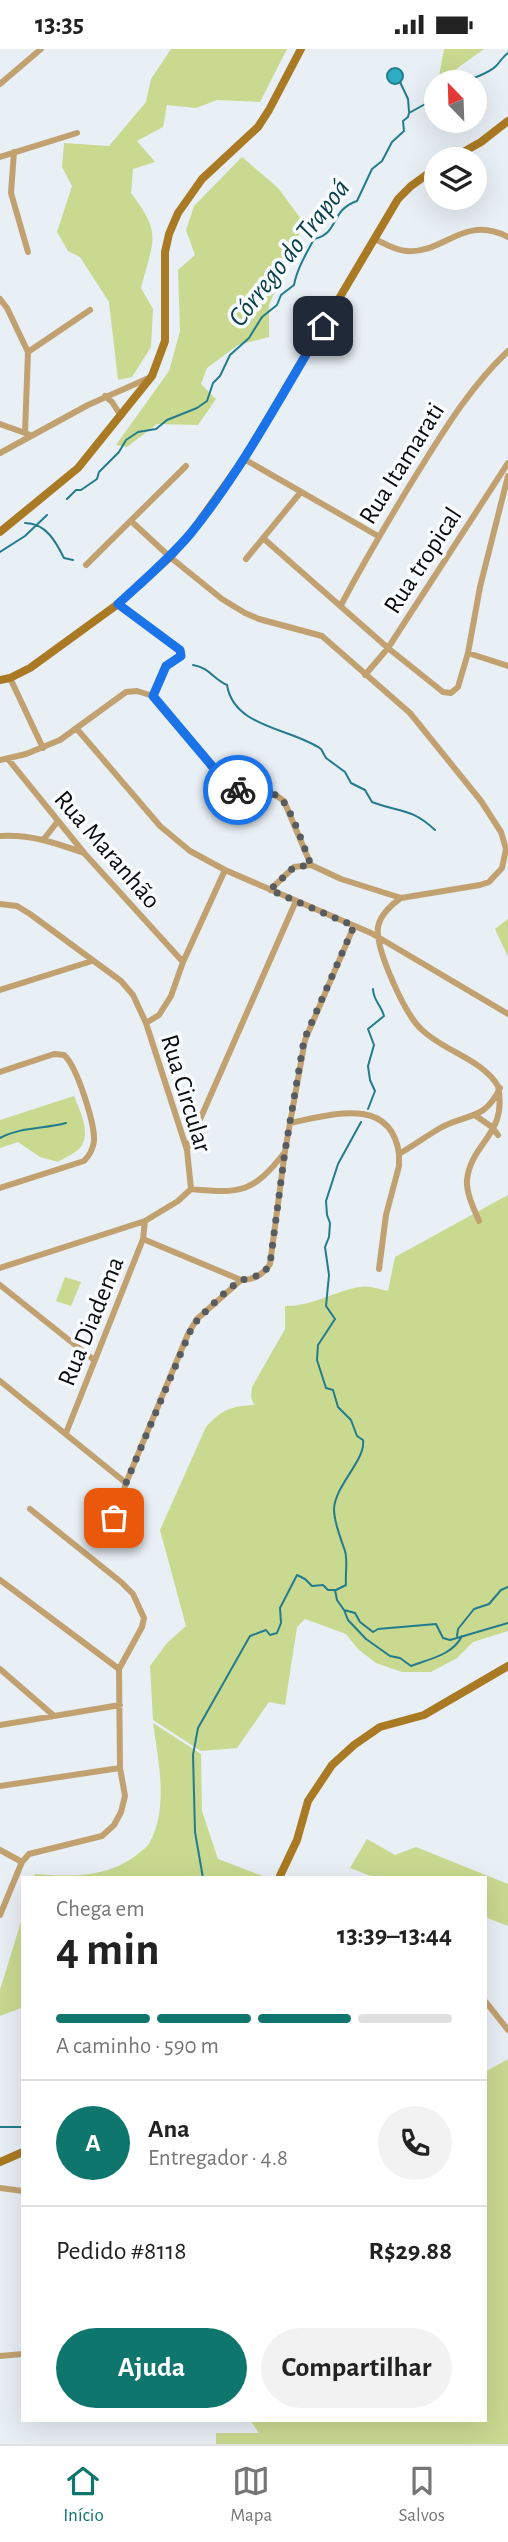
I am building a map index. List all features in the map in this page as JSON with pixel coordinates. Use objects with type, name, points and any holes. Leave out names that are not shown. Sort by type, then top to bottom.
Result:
[{"type":"street","points":[[0,84],[41,49]]},
{"type":"street","points":[[0,532],[78,468],[121,418],[152,376],[166,341],[165,252],[178,213],[202,179],[258,127],[301,49]]},
{"type":"street","points":[[472,147],[508,121]]},
{"type":"street","points":[[0,157],[77,133]]},
{"type":"street","points":[[14,152],[11,193],[28,252]]},
{"type":"street","points":[[0,680],[30,668],[118,604],[170,557],[191,533],[244,459],[405,192],[424,177]]},
{"type":"street","points":[[375,239],[404,251],[424,249],[455,236],[483,229],[508,237]]},
{"type":"street","points":[[0,299],[28,352],[28,434]]},
{"type":"street","points":[[28,352],[90,310]]},
{"type":"street","name":"Rua Itamarati","points":[[341,605],[378,536],[464,399],[508,351]]},
{"type":"street","points":[[0,453],[28,434],[152,376]]},
{"type":"street","points":[[105,396],[112,402],[121,418]]},
{"type":"street","points":[[0,424],[28,434]]},
{"type":"street","points":[[244,459],[378,536]]},
{"type":"street","name":"Rua tropical","points":[[365,675],[388,647],[508,463]]},
{"type":"street","points":[[86,565],[186,466]]},
{"type":"street","points":[[263,538],[388,647],[443,692],[451,693],[458,687],[468,653],[480,587],[508,475]]},
{"type":"street","points":[[246,559],[300,493]]},
{"type":"street","points":[[131,520],[170,557],[222,599],[245,613],[322,636],[410,713],[496,823],[506,849],[502,868],[489,881],[468,888],[401,898],[381,918],[378,925],[379,937],[396,990],[410,1017],[427,1035],[486,1073],[500,1088],[507,1110]]},
{"type":"street","points":[[118,604],[171,641],[182,653],[166,666],[153,696]]},
{"type":"street","points":[[468,653],[508,666]]},
{"type":"street","points":[[10,678],[43,748]]},
{"type":"street","points":[[4,760],[43,748],[77,729],[120,695],[138,691],[153,696],[223,779],[246,795],[274,794],[284,801],[311,865]]},
{"type":"street","points":[[77,729],[160,826],[190,851],[225,870],[379,937],[508,1014]]},
{"type":"street","name":"Rua Maranhão","points":[[4,760],[183,962]]},
{"type":"street","points":[[44,839],[58,821]]},
{"type":"street","points":[[0,836],[23,835],[44,839],[85,854]]},
{"type":"street","points":[[270,890],[294,867],[311,865],[341,879],[401,898]]},
{"type":"street","points":[[146,1023],[163,1009],[225,870]]},
{"type":"street","points":[[187,1150],[296,901]]},
{"type":"street","name":"Rua Circular","points":[[0,904],[18,907],[30,914],[128,988],[146,1023],[187,1150],[191,1189],[178,1201],[145,1221],[0,1268]]},
{"type":"street","points":[[110,1535],[126,1483],[192,1327],[202,1314],[241,1280],[258,1277],[270,1264],[285,1151],[304,1040],[354,926]]},
{"type":"street","points":[[0,990],[92,961]]},
{"type":"street","points":[[0,1072],[54,1054],[64,1055],[72,1066],[93,1125],[94,1141],[92,1151],[83,1161],[0,1188]]},
{"type":"street","points":[[400,1154],[444,1126],[476,1116],[494,1102],[500,1088]]},
{"type":"street","points":[[290,1123],[337,1114],[362,1113],[387,1127],[398,1141],[399,1166],[386,1215],[379,1269]]},
{"type":"street","points":[[476,1116],[492,1127],[498,1135]]},
{"type":"street","points":[[479,1221],[470,1195],[468,1177],[476,1161],[503,1128]]},
{"type":"street","points":[[191,1189],[227,1193],[248,1187],[269,1173],[285,1151]]},
{"type":"street","name":"Rua Diadema","points":[[66,1433],[143,1239],[145,1221]]},
{"type":"street","points":[[143,1239],[241,1280]]},
{"type":"street","points":[[0,1285],[94,1360]]},
{"type":"street","points":[[0,1381],[126,1483]]},
{"type":"street","points":[[0,1915],[22,1862],[33,1852],[92,1840],[109,1831],[121,1812],[125,1796],[120,1768],[119,1669],[144,1622],[133,1594],[121,1581],[30,1509]]},
{"type":"street","points":[[0,1580],[119,1669]]},
{"type":"street","points":[[280,1876],[297,1840],[308,1801],[332,1765],[380,1727],[424,1715],[508,1666]]},
{"type":"street","points":[[0,1669],[53,1715]]},
{"type":"street","points":[[0,1725],[120,1705]]},
{"type":"street","points":[[0,1786],[120,1768]]},
{"type":"street","points":[[0,1850],[22,1862]]},
{"type":"street","points":[[487,2004],[508,2030]]},
{"type":"street","points":[[0,2162],[21,2153]]},
{"type":"street","points":[[0,2188],[21,2191]]},
{"type":"street","points":[[0,2356],[21,2354]]},
{"type":"green space","points":[[171,49],[287,49],[260,102],[217,100],[196,108],[167,105],[163,127],[137,141],[155,162],[133,169],[131,193],[148,219],[153,238],[141,288],[153,309],[151,347],[132,377],[118,380],[109,302],[80,257],[68,251],[57,232],[72,186],[62,167],[64,143],[109,146],[146,102],[151,79]]},
{"type":"green space","points":[[444,49],[484,49],[455,70],[440,70]]},
{"type":"green space","points":[[242,157],[278,188],[304,223],[269,305],[269,337],[238,345],[207,368],[201,384],[216,399],[198,425],[157,424],[127,447],[116,445],[169,371],[180,331],[178,270],[195,255],[186,230],[194,206]]},
{"type":"green space","points":[[508,919],[508,957],[495,929]]},
{"type":"green space","points":[[74,1096],[85,1131],[85,1138],[78,1150],[58,1162],[40,1157],[18,1142],[0,1148],[0,1120]]},
{"type":"green space","points":[[508,1195],[508,1631],[473,1642],[457,1658],[431,1672],[402,1672],[376,1663],[358,1649],[346,1634],[305,1619],[297,1627],[285,1705],[269,1702],[237,1748],[201,1751],[153,1720],[150,1666],[167,1643],[186,1626],[160,1530],[206,1427],[227,1410],[254,1405],[252,1387],[285,1329],[285,1306],[304,1304],[360,1287],[388,1291],[395,1257]]},
{"type":"green space","points":[[65,1277],[81,1282],[71,1306],[56,1301]]},
{"type":"green space","points":[[153,1723],[201,1754],[202,1811],[218,1859],[263,1876],[34,1876],[89,1874],[115,1867],[141,1852],[150,1842],[156,1828],[161,1798]]},
{"type":"green space","points":[[367,1839],[395,1855],[416,1847],[508,1884],[508,1926],[487,1918],[487,1876],[371,1876],[350,1868]]},
{"type":"green space","points":[[21,1922],[21,2008],[0,2016],[0,1990]]},
{"type":"green space","points":[[508,2059],[508,2444],[216,2444],[216,2433],[259,2433],[251,2422],[487,2422],[487,2071]]},
{"type":"water","points":[[395,68],[401,70],[401,82],[395,84],[389,82],[387,76],[389,70]]},
{"type":"waterway","name":"Córrego do Trapoá","points":[[487,72],[508,53]]},
{"type":"waterway","points":[[400,82],[408,99],[409,111]]},
{"type":"waterway","name":"Córrego do Trapoá","points":[[67,499],[76,490],[81,490],[97,479],[99,472],[119,452],[126,440],[138,432],[156,429],[167,420],[207,401],[213,383],[220,376],[230,355],[249,338],[262,317],[277,305],[281,295],[294,285],[314,239],[328,232],[342,210],[357,201],[372,169],[382,161],[392,142],[404,131],[403,121],[409,113],[424,105]]},
{"type":"waterway","name":"Córrego do Trapoá","points":[[0,552],[25,536],[47,515]]},
{"type":"waterway","points":[[25,523],[39,526],[54,540],[64,558],[73,560]]},
{"type":"waterway","points":[[193,665],[203,668],[227,685],[240,710],[252,719],[321,749],[326,758],[345,772],[351,783],[365,790],[372,802],[419,817],[435,830]]},
{"type":"waterway","points":[[368,1109],[375,1091],[368,1066],[374,1045],[368,1029],[384,1016],[373,989]]},
{"type":"waterway","points":[[336,1590],[346,1585],[346,1559],[334,1509],[339,1491],[360,1456],[363,1440],[357,1436],[351,1420],[338,1407],[333,1390],[326,1388],[317,1360],[318,1345],[335,1319],[326,1306],[329,1275],[325,1247],[330,1223],[326,1201],[338,1164],[361,1122]]},
{"type":"waterway","points":[[0,1138],[16,1132],[66,1123]]},
{"type":"waterway","points":[[203,1876],[195,1832],[193,1755],[198,1728],[250,1636],[266,1630],[270,1635],[277,1633],[281,1623],[280,1608],[297,1575],[312,1586],[323,1585],[328,1590],[335,1590],[337,1600],[344,1610],[355,1613],[360,1622],[373,1632],[378,1629],[436,1624],[443,1638],[450,1640],[508,1623]]},
{"type":"waterway","points":[[457,1636],[458,1629],[474,1609],[489,1604],[501,1590],[508,1587]]},
{"type":"waterway","points":[[344,1610],[348,1620],[366,1639],[390,1656],[400,1658],[411,1666],[447,1652],[462,1636]]},
{"type":"waterway","points":[[0,2127],[21,2127]]},
{"type":"way so far","points":[[114,1518],[126,1483],[192,1327],[202,1314],[241,1280],[258,1277],[270,1264],[285,1151],[304,1040],[354,926],[270,890],[294,867],[311,865],[284,801],[274,794],[253,796],[238,790]]},
{"type":"route","points":[[238,790],[223,779],[153,696],[166,666],[182,653],[171,641],[118,604],[170,557],[212,505],[244,459],[323,326]]}]
